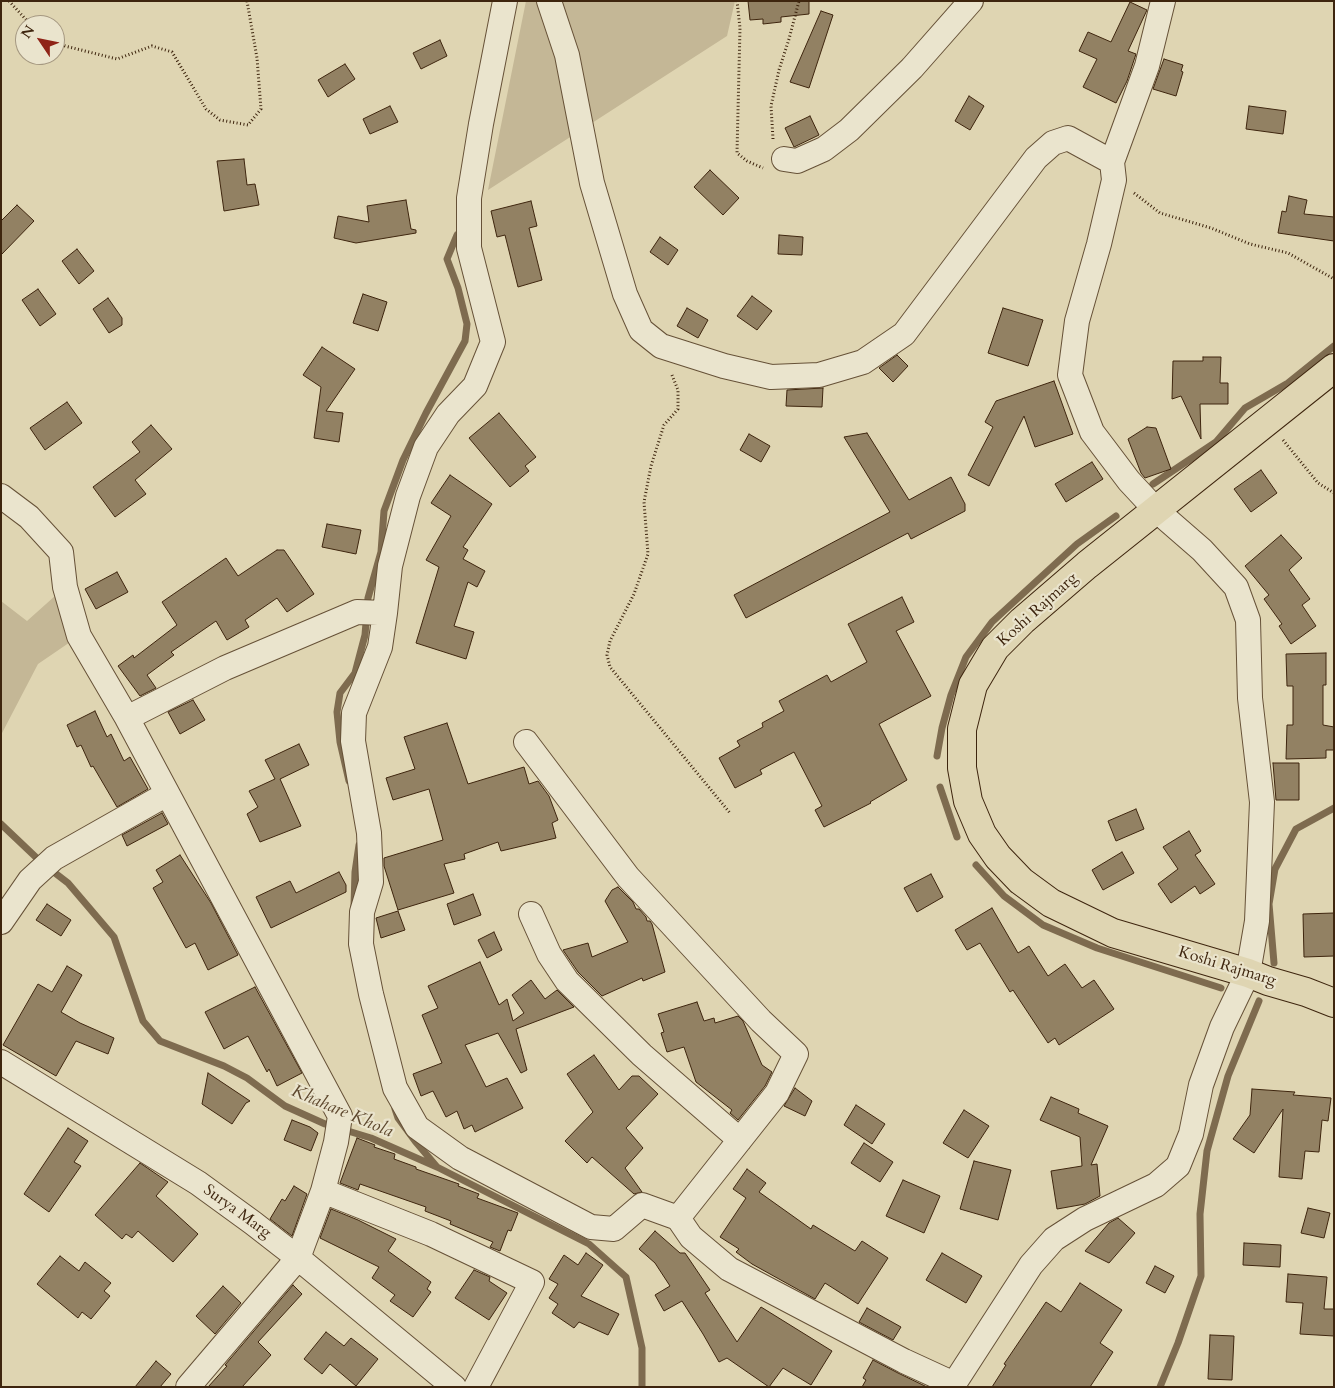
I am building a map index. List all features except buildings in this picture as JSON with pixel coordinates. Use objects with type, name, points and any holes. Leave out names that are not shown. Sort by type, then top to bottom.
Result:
[{"type":"main road","name":"Koshi Rajmarg","points":[[1334,368],[1156,510],[1022,621],[996,648],[973,685],[962,729],[962,768],[968,801],[982,834],[998,857],[1021,881],[1051,903],[1114,933],[1248,973],[1334,1003]]},
{"type":"street","points":[[505,1],[469,198],[469,248],[493,342],[475,386],[448,414],[426,447],[408,496],[390,566],[373,613],[380,647],[354,713],[353,741],[370,833],[371,882],[362,912],[361,944],[371,994],[395,1088],[416,1127],[460,1158],[591,1227],[614,1230],[642,1205],[678,1218],[691,1237],[729,1270],[953,1385],[1030,1265],[1054,1239],[1085,1219],[1156,1185],[1178,1166],[1191,1134],[1201,1085],[1222,1027],[1248,973],[1257,921],[1262,802],[1250,698],[1248,620],[1236,587],[1202,550],[1156,510],[1129,481],[1092,432],[1070,375],[1077,321],[1099,244],[1113,171],[1147,66],[1163,1]]},
{"type":"street","points":[[549,1],[567,55],[592,183],[625,294],[641,330],[660,346],[724,366],[771,377],[819,375],[863,362],[904,334],[1036,158],[1054,143],[1068,138],[1113,171]]},
{"type":"street","points":[[784,159],[797,161],[824,149],[849,130],[912,68],[971,1]]},
{"type":"street","points":[[1,496],[29,517],[61,552],[65,587],[79,636],[127,718],[340,1116],[336,1142],[323,1191],[298,1258],[188,1387]]},
{"type":"street","points":[[127,718],[225,668],[373,613]]},
{"type":"street","points":[[526,742],[628,877],[761,1021],[796,1054],[777,1093],[678,1218]]},
{"type":"street","points":[[1,922],[30,880],[54,858],[167,794]]},
{"type":"street","points":[[532,914],[549,954],[567,981],[642,1055],[740,1140]]},
{"type":"street","name":"Surya Marg","points":[[1,1062],[198,1183],[298,1258],[454,1387]]},
{"type":"street","points":[[323,1191],[430,1234],[532,1282],[476,1387]]},
{"type":"path","points":[[9,1],[22,15]]},
{"type":"path","points":[[65,46],[117,58],[152,46],[172,52],[206,109],[220,120],[248,125],[261,109],[257,58],[247,1]]},
{"type":"path","points":[[737,1],[740,28],[737,153],[747,161],[765,169],[784,159],[773,139],[771,106],[779,70],[799,1]]},
{"type":"path","points":[[1113,171],[1160,214],[1211,228],[1250,244],[1288,253],[1334,279]]},
{"type":"path","points":[[660,346],[678,390],[678,409],[664,425],[651,466],[644,502],[648,554],[634,594],[610,641],[607,655],[610,667],[730,813]]},
{"type":"path","points":[[1269,419],[1288,448],[1318,483],[1334,493]]},
{"type":"shaded area","points":[[526,1],[735,1],[727,36],[488,190]]},
{"type":"shaded area","points":[[65,587],[79,636],[38,664],[1,735],[1,601],[27,621]]},
{"type":"waterway","points":[[349,781],[340,742],[337,712],[340,693],[355,673],[365,635],[368,598],[381,552],[384,511],[403,460],[465,341],[467,324],[458,288],[447,259],[457,235]]},
{"type":"waterway","points":[[1153,484],[1216,442],[1245,408],[1288,383],[1334,346]]},
{"type":"waterway","points":[[937,756],[951,695],[966,657],[992,622],[1077,544],[1116,516]]},
{"type":"waterway","points":[[940,787],[957,837]]},
{"type":"waterway","points":[[1274,963],[1269,904],[1275,869],[1296,829],[1334,808]]},
{"type":"waterway","name":"Khahare Khola","points":[[1,824],[42,863],[68,883],[114,937],[143,1021],[160,1041],[224,1066],[247,1078],[285,1106],[325,1124],[371,1138],[437,1167],[589,1244],[626,1277],[642,1348],[642,1387]]},
{"type":"waterway","points":[[354,906],[355,872],[359,845]]},
{"type":"waterway","points":[[976,865],[1004,896],[1043,925],[1097,948],[1221,988]]},
{"type":"waterway","points":[[1160,1387],[1178,1343],[1201,1276],[1200,1214],[1207,1151],[1228,1076],[1259,1001]]},
{"type":"waterway","points":[[395,1109],[398,1118],[437,1167]]}]
